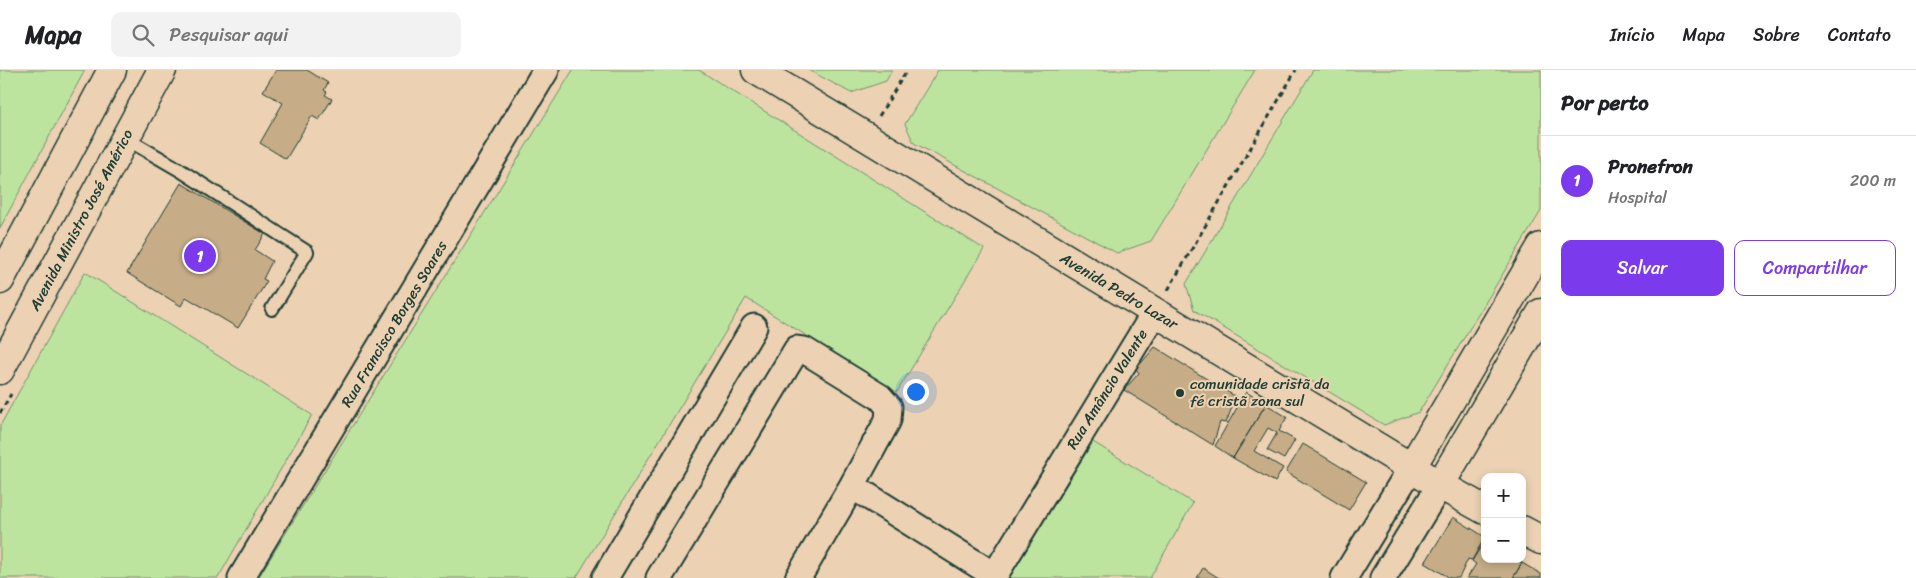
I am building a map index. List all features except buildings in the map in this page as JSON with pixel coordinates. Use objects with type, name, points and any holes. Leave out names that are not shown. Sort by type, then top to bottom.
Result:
[{"type":"main road","points":[[0,280],[112,70]]},
{"type":"main road","name":"Avenida Ministro José Américo","points":[[0,370],[162,70]]},
{"type":"main road","name":"Avenida Pedro Lazar","points":[[756,70],[1411,468],[1481,508]]},
{"type":"main road","points":[[1411,468],[1541,246]]},
{"type":"main road","points":[[1440,485],[1541,313]]},
{"type":"main road","points":[[1526,532],[1541,540]]},
{"type":"street","name":"Rua Francisco Borges Soares","points":[[241,578],[546,70]]},
{"type":"street","name":"Rua Amâncio Valente","points":[[993,577],[1155,312]]},
{"type":"street","points":[[605,578],[754,327]]},
{"type":"street","points":[[659,578],[797,349],[804,350],[880,397],[890,407],[888,420],[798,578]]},
{"type":"street","points":[[1344,578],[1411,468]]},
{"type":"street","points":[[1383,578],[1440,485]]},
{"type":"street","points":[[852,486],[993,577]]},
{"type":"lane","points":[[125,138],[180,170],[307,252],[272,309]]},
{"type":"path","points":[[866,138],[907,70]]},
{"type":"path","name":"Rua Amâncio Valente","points":[[1155,312],[1296,70]]},
{"type":"green space","points":[[0,70],[85,70],[0,228]]},
{"type":"green space","points":[[573,70],[699,70],[984,249],[897,392],[746,298],[576,578],[258,578]]},
{"type":"green space","points":[[809,70],[892,70],[886,81],[851,93]]},
{"type":"green space","points":[[938,70],[1255,70],[1151,241],[1117,253],[914,143],[905,124]]},
{"type":"green space","points":[[1313,70],[1541,70],[1541,211],[1419,412],[1384,425],[1194,310],[1186,284]]},
{"type":"green space","points":[[85,272],[312,415],[218,578],[0,578],[0,426]]},
{"type":"green space","points":[[1093,442],[1193,503],[1150,578],[1009,578]]},
{"type":"place","name":"Pronefron","points":[[200,256]]},
{"type":"place","name":"comunidade cristã da fé cristã zona sul","points":[[1180,393]]}]
